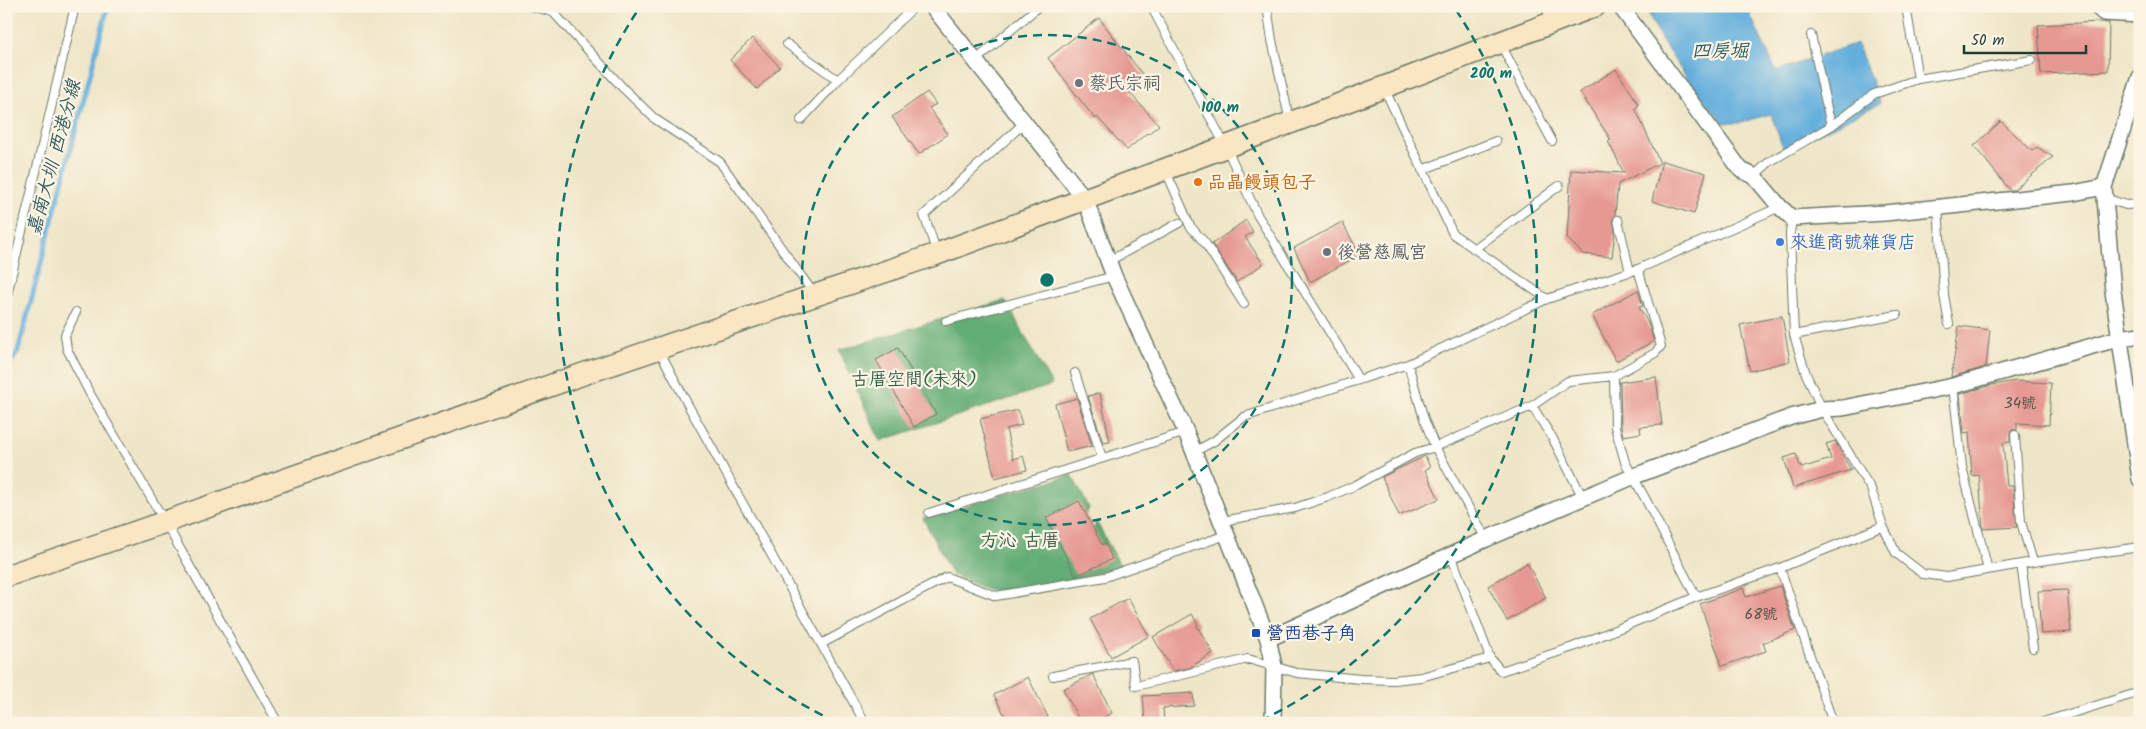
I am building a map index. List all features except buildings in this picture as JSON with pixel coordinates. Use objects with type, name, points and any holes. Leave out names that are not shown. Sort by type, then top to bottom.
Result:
[{"type":"street","points":[[932,6],[1085,200],[1114,276],[1186,432],[1268,639],[1274,666],[1273,723]]},
{"type":"street","points":[[6,576],[165,522],[658,348],[937,254],[1384,88],[1500,42],[1549,14],[1595,6]]},
{"type":"street","points":[[1620,6],[1742,170],[1754,176],[1780,207],[1792,218],[1885,213],[2073,193],[2104,192]]},
{"type":"street","points":[[2096,6],[2104,13],[2140,15]]},
{"type":"street","points":[[2139,473],[2120,338],[2104,192],[2140,77]]},
{"type":"street","points":[[1268,639],[1486,538],[1632,477],[1791,417],[1822,409],[1843,408],[1953,386],[2120,338],[2140,335]]},
{"type":"lane","points":[[6,299],[75,6]]},
{"type":"lane","points":[[530,6],[555,9],[623,88],[655,119],[720,162],[815,296]]},
{"type":"lane","points":[[800,120],[838,80],[915,6]]},
{"type":"lane","points":[[975,61],[1039,6]]},
{"type":"lane","points":[[1151,6],[1226,147],[1258,216],[1359,380]]},
{"type":"lane","points":[[1267,6],[1272,40],[1290,123]]},
{"type":"lane","points":[[1906,6],[1918,79]]},
{"type":"lane","points":[[1811,35],[1831,126]]},
{"type":"lane","points":[[1500,42],[1552,141]]},
{"type":"lane","points":[[787,44],[838,80]]},
{"type":"lane","points":[[1754,176],[1769,162],[1831,126],[1874,94],[1918,79],[2032,60]]},
{"type":"lane","points":[[1384,88],[1453,234],[1547,299]]},
{"type":"lane","points":[[937,254],[924,215],[1024,123]]},
{"type":"lane","points":[[1422,170],[1496,141]]},
{"type":"lane","points":[[1165,169],[1190,226],[1204,243],[1244,304]]},
{"type":"lane","points":[[1474,249],[1559,186]]},
{"type":"lane","points":[[2104,192],[2126,205],[2140,204]]},
{"type":"lane","points":[[1194,452],[1214,441],[1244,416],[1408,364],[1547,299],[1638,269],[1780,207]]},
{"type":"lane","points":[[1938,208],[1944,295],[1949,324]]},
{"type":"lane","points":[[1792,218],[1790,234],[1794,335],[1806,374],[1822,409],[1871,489],[1883,526],[1896,553],[1923,574],[1947,577],[2033,562],[2140,547]]},
{"type":"lane","points":[[1618,220],[1630,272]]},
{"type":"lane","points":[[1108,262],[1179,223]]},
{"type":"lane","points":[[821,644],[947,577],[996,596],[1105,577],[1224,528],[1328,497],[1356,485],[1415,453],[1435,447],[1532,406],[1568,381],[1614,376],[1655,353],[1662,346],[1638,269]]},
{"type":"lane","points":[[946,320],[1114,276]]},
{"type":"lane","points":[[76,312],[64,335],[67,348],[89,392],[165,522],[278,723]]},
{"type":"lane","points":[[1794,335],[1897,315]]},
{"type":"lane","points":[[658,348],[692,414],[866,723]]},
{"type":"lane","points":[[1408,364],[1424,419],[1435,447],[1486,538]]},
{"type":"lane","points":[[1075,373],[1102,458]]},
{"type":"lane","points":[[1614,376],[1615,427],[1625,462],[1696,597]]},
{"type":"lane","points":[[1953,386],[1962,467],[1988,570]]},
{"type":"lane","points":[[1532,406],[1553,439],[1583,498]]},
{"type":"lane","points":[[930,513],[1186,432]]},
{"type":"lane","points":[[2015,435],[2021,522],[2033,562]]},
{"type":"lane","points":[[1451,555],[1490,658],[1501,671],[1572,647],[1696,597],[1780,568],[1883,526]]},
{"type":"lane","points":[[2021,564],[2034,648]]},
{"type":"lane","points":[[1780,568],[1833,723]]},
{"type":"lane","points":[[1053,676],[1132,661],[1136,686],[1248,659],[1297,673],[1361,680],[1394,680],[1421,676],[1490,658]]},
{"type":"lane","points":[[2040,723],[2140,692]]},
{"type":"green space","name":"古厝空間(未來)","points":[[1005,300],[1052,385],[880,441],[839,350]]},
{"type":"green space","name":"方沁 古厝","points":[[1072,475],[1089,508],[1086,514],[1069,522],[1094,530],[1096,521],[1121,567],[1056,584],[1005,591],[987,589],[952,575],[923,518]]},
{"type":"water","name":"四房堀","points":[[1646,6],[1746,6],[1776,71],[1857,43],[1880,103],[1784,151],[1771,114],[1738,123],[1724,123],[1669,52]]},
{"type":"waterway","name":"嘉南大圳 西港分線","points":[[6,371],[18,351],[108,6]]},
{"type":"place","name":"蔡氏宗祠","points":[[1079,83]]},
{"type":"place","name":"品晶饅頭包子","points":[[1198,182]]},
{"type":"place","name":"來進商號雜貨店","points":[[1780,242]]},
{"type":"place","name":"後營慈鳳宮","points":[[1327,252]]},
{"type":"place","name":"營西巷子角","points":[[1256,633]]}]
